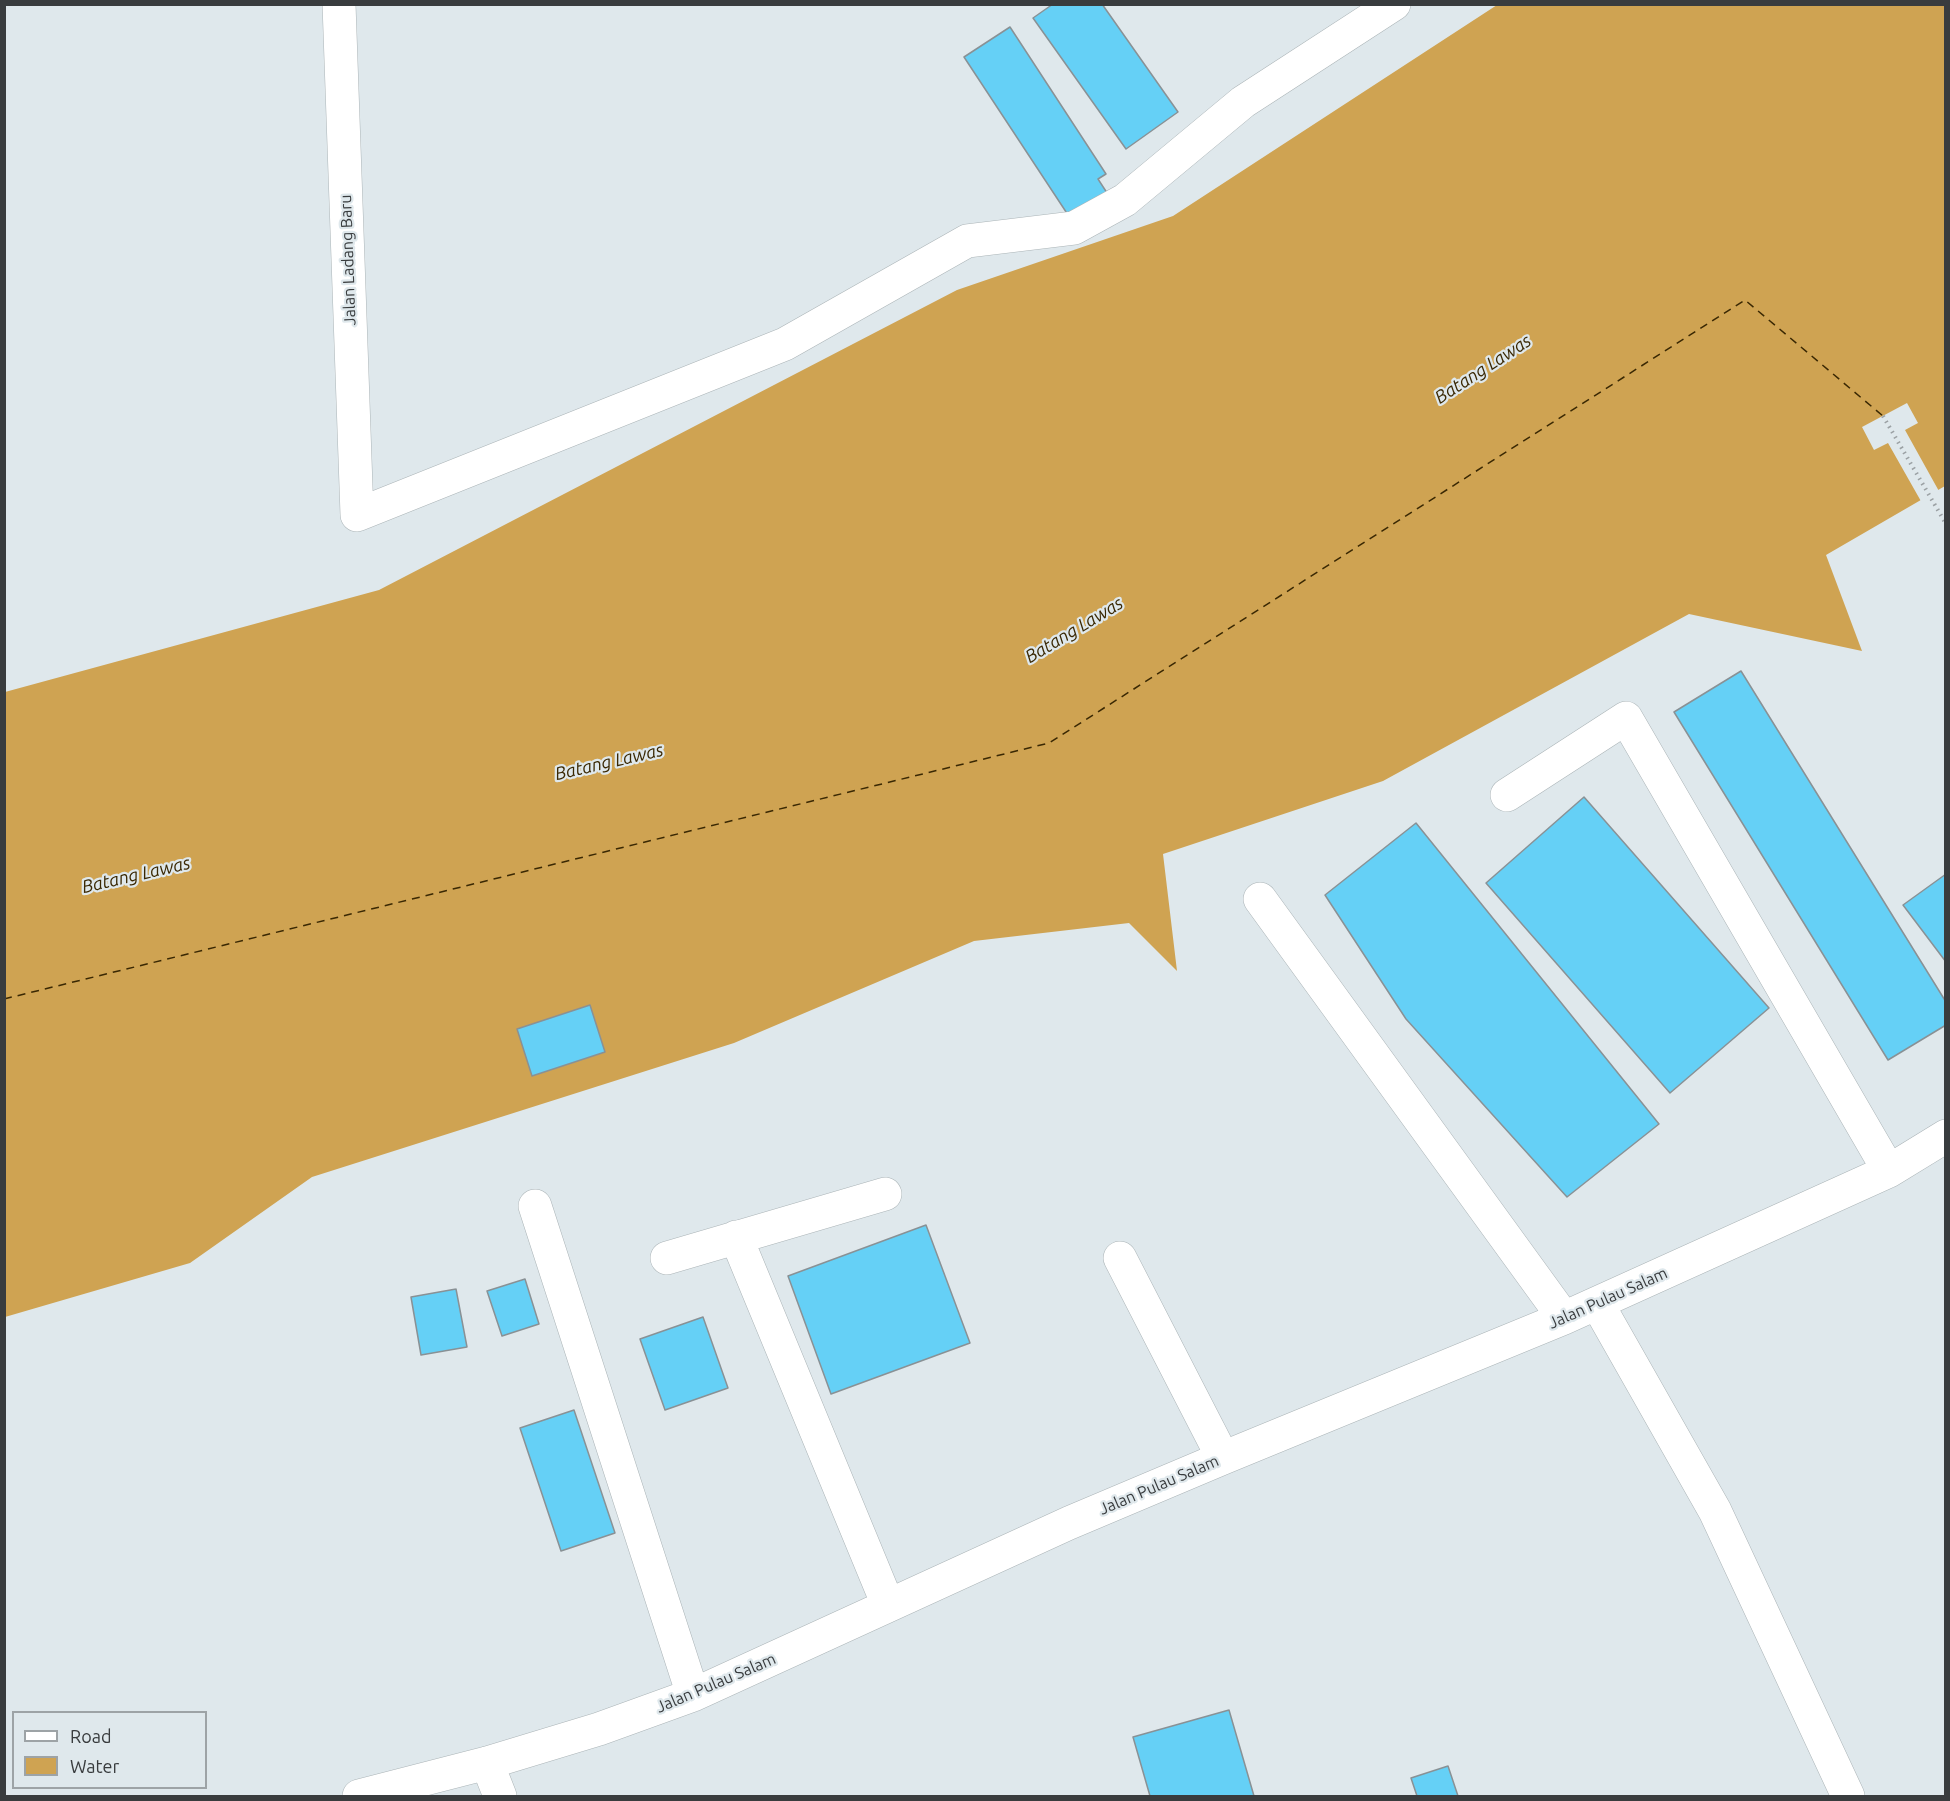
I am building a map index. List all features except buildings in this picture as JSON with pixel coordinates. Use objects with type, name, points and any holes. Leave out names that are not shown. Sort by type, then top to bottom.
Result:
[{"type":"street","name":"Jalan Ladang Baru","points":[[339,4],[357,515],[785,344],[967,241],[1074,228],[1125,200],[1243,102],[1394,4]]},
{"type":"street","points":[[1507,795],[1626,718],[1889,1172]]},
{"type":"street","points":[[1260,899],[1564,1318]]},
{"type":"street","name":"Jalan Pulau Salam","points":[[359,1797],[488,1763],[599,1729],[693,1695],[1069,1523],[1564,1318],[1889,1172],[1946,1136]]},
{"type":"street","points":[[667,1258],[885,1194]]},
{"type":"street","points":[[536,1206],[693,1695]]},
{"type":"street","points":[[736,1237],[888,1605]]},
{"type":"street","points":[[1120,1258],[1223,1458]]},
{"type":"street","points":[[1597,1303],[1715,1510],[1848,1797]]},
{"type":"street","points":[[488,1763],[500,1797]]},
{"type":"path","points":[[1883,416],[1946,524]]},
{"type":"water","name":"Batang Lawas","points":[[1497,5],[1945,5],[1945,486],[1826,555],[1862,651],[1689,614],[1383,781],[1163,854],[1177,971],[1129,923],[974,941],[734,1043],[312,1177],[190,1263],[5,1317],[5,692],[379,590],[957,290],[1173,216]]},
{"type":"pier","points":[[1907,403],[1918,423],[1905,430],[1940,493],[1922,503],[1888,443],[1874,450],[1862,427]]},
{"type":"ferry route","points":[[4,999],[1049,743],[1745,300],[1883,416]]}]
